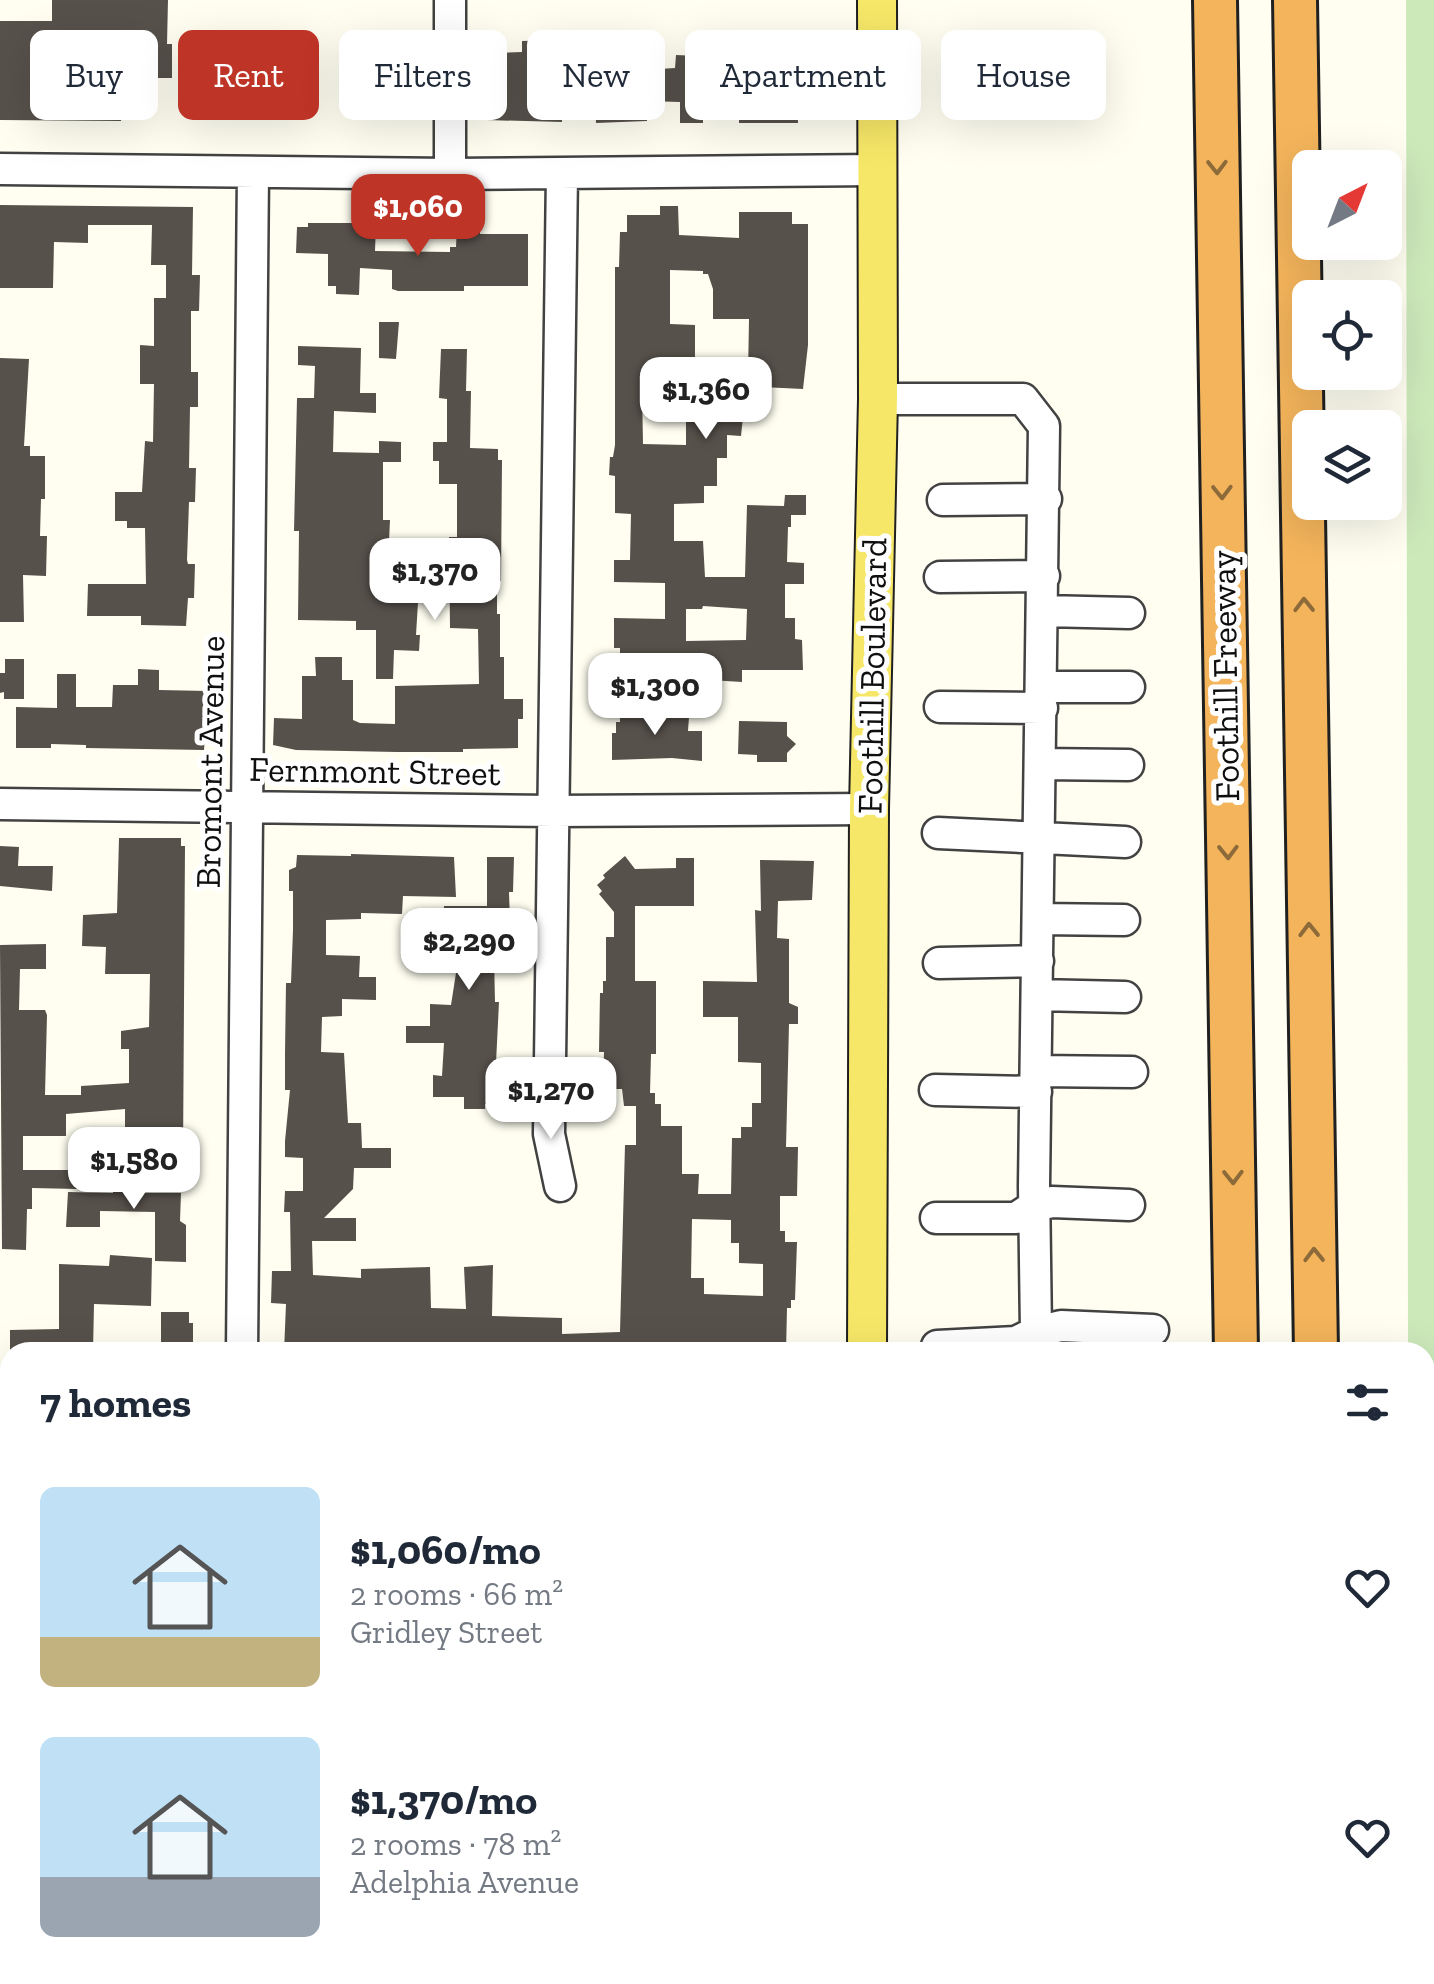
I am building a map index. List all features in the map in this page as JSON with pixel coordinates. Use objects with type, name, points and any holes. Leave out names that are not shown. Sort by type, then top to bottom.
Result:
[{"type":"highway","name":"Foothill Freeway","points":[[1214,0],[1236,1342]]},
{"type":"highway","points":[[1295,0],[1316,1342]]},
{"type":"main road","name":"Foothill Boulevard","points":[[867,1342],[869,808],[878,399],[878,0]]},
{"type":"street","points":[[450,0],[450,174]]},
{"type":"street","points":[[0,169],[450,174],[878,170]]},
{"type":"street","name":"Bromont Avenue","points":[[242,1342],[253,172]]},
{"type":"street","points":[[560,1186],[550,1134],[562,172]]},
{"type":"street","points":[[878,399],[1022,399],[1044,426],[1034,1206],[1039,1342]]},
{"type":"street","points":[[943,500],[1046,499]]},
{"type":"street","points":[[940,577],[1044,576]]},
{"type":"street","points":[[1044,611],[1129,613]]},
{"type":"street","points":[[940,707],[1128,688]]},
{"type":"street","points":[[1041,764],[1128,764]]},
{"type":"street","name":"Fernmont Street","points":[[0,804],[553,811],[869,808]]},
{"type":"street","points":[[938,833],[1126,842]]},
{"type":"street","points":[[1038,919],[1124,920]]},
{"type":"street","points":[[939,962],[1038,961]]},
{"type":"street","points":[[1037,996],[1124,997]]},
{"type":"street","points":[[935,1090],[1132,1072]]},
{"type":"street","points":[[936,1218],[1016,1218],[1034,1206],[1052,1202],[1129,1205]]},
{"type":"street","points":[[1039,1342],[1061,1326],[1153,1330]]},
{"type":"green space","points":[[1406,0],[1434,0],[1434,1342],[1408,1342]]},
{"type":"building","points":[[52,0],[168,0],[167,44],[172,44],[172,78],[158,78],[158,30],[30,30],[30,120],[121,121],[0,120],[0,21],[52,21]]},
{"type":"building","points":[[522,41],[527,41],[527,120],[562,122],[486,120],[507,120],[507,52],[522,52]]},
{"type":"building","points":[[676,55],[685,55],[685,120],[703,123],[680,123],[680,102],[665,102],[665,69],[675,68]]},
{"type":"building","points":[[596,120],[647,120],[647,121]]},
{"type":"building","points":[[798,120],[798,123],[739,123]]},
{"type":"building","points":[[0,205],[193,207],[192,275],[200,275],[199,311],[191,311],[191,372],[198,372],[198,407],[190,407],[189,468],[196,468],[195,502],[189,502],[187,560],[188,564],[195,564],[194,598],[188,598],[186,626],[141,625],[141,616],[87,616],[88,584],[146,584],[145,528],[127,528],[127,521],[115,521],[115,492],[142,492],[145,441],[153,442],[154,384],[140,384],[140,345],[154,346],[154,298],[166,298],[166,265],[151,265],[152,225],[88,225],[88,243],[54,242],[53,288],[0,288]]},
{"type":"building","points":[[660,206],[678,206],[679,235],[739,238],[739,212],[792,212],[792,224],[808,224],[808,345],[803,389],[760,387],[760,394],[741,395],[741,376],[748,375],[749,319],[713,319],[713,289],[708,274],[670,270],[670,324],[695,325],[695,357],[685,357],[685,366],[663,366],[663,390],[642,390],[643,444],[686,445],[686,408],[708,406],[708,398],[745,398],[741,436],[727,435],[727,458],[717,458],[717,486],[704,486],[704,503],[674,504],[674,541],[703,541],[705,577],[745,577],[747,505],[784,506],[785,495],[806,495],[806,515],[791,515],[787,562],[804,563],[804,584],[785,584],[785,618],[795,618],[795,639],[802,640],[803,670],[742,670],[742,682],[677,678],[675,656],[641,656],[641,666],[620,665],[620,648],[614,648],[614,618],[665,619],[665,583],[614,582],[614,560],[630,560],[631,514],[615,513],[615,476],[609,475],[615,445],[615,267],[619,267],[620,232],[627,232],[627,215],[660,215]],"holes":[[[686,609],[747,609],[746,640],[686,641]]]},
{"type":"building","points":[[308,223],[376,223],[375,251],[450,252],[450,247],[456,247],[457,224],[480,226],[480,234],[528,234],[528,286],[398,291],[392,289],[392,270],[360,268],[359,295],[336,294],[336,286],[328,286],[328,254],[296,253],[297,227],[308,227]]},
{"type":"building","points":[[379,322],[399,322],[396,359],[379,358]]},
{"type":"building","points":[[298,346],[361,348],[360,393],[376,393],[376,413],[334,411],[333,452],[379,453],[379,441],[401,442],[401,462],[383,462],[383,520],[390,520],[387,585],[419,586],[416,635],[420,635],[419,651],[394,650],[393,679],[376,679],[376,630],[356,630],[356,621],[298,620],[299,531],[294,531],[297,398],[314,398],[315,366],[298,365]]},
{"type":"building","points":[[441,349],[467,349],[470,448],[498,449],[498,460],[502,460],[497,614],[500,657],[504,657],[504,699],[523,699],[518,748],[397,752],[296,750],[273,745],[274,718],[302,719],[302,676],[316,676],[315,657],[342,657],[342,680],[353,680],[353,720],[360,723],[395,724],[395,686],[479,684],[478,629],[450,628],[449,537],[457,537],[457,484],[439,484],[439,461],[433,461],[433,442],[447,442],[447,399],[439,398]]},
{"type":"building","points":[[0,358],[29,359],[24,446],[30,446],[30,456],[45,456],[40,536],[47,536],[46,576],[23,575],[24,622],[0,622]]},
{"type":"building","points":[[5,659],[24,659],[24,699],[4,699],[4,692],[0,693]]},
{"type":"building","points":[[138,669],[159,670],[159,690],[208,691],[204,750],[51,744],[51,748],[16,748],[16,707],[57,708],[57,674],[76,674],[76,707],[112,707],[113,685],[138,685]]},
{"type":"building","points":[[620,709],[642,709],[642,717],[689,717],[688,731],[702,731],[702,761],[612,760],[612,733],[616,733],[616,722],[620,722]]},
{"type":"building","points":[[739,721],[787,722],[787,736],[796,744],[787,753],[787,762],[757,762],[757,755],[738,754]]},
{"type":"building","points":[[119,838],[181,838],[181,846],[185,846],[183,1158],[125,1158],[125,1109],[66,1114],[66,1136],[23,1136],[23,1170],[77,1170],[77,1189],[32,1188],[26,1250],[2,1249],[0,945],[46,944],[46,969],[20,969],[19,1010],[45,1010],[47,1015],[45,1095],[81,1095],[81,1086],[129,1083],[129,1049],[121,1049],[121,1031],[149,1027],[150,974],[105,974],[106,947],[82,946],[83,915],[117,913]]},
{"type":"building","points":[[0,846],[19,847],[18,866],[53,866],[52,891],[0,886]]},
{"type":"building","points":[[297,855],[454,857],[456,897],[403,896],[402,914],[361,913],[361,919],[326,920],[326,955],[360,956],[359,977],[376,977],[376,1000],[342,999],[342,1016],[322,1017],[321,1052],[344,1053],[348,1123],[361,1123],[362,1148],[391,1148],[391,1168],[354,1168],[353,1189],[324,1218],[356,1218],[356,1241],[312,1241],[313,1275],[361,1278],[361,1269],[430,1267],[431,1308],[466,1309],[464,1267],[493,1265],[492,1316],[562,1318],[562,1334],[620,1332],[625,1145],[636,1145],[636,1106],[624,1106],[622,1089],[603,1089],[600,993],[606,981],[606,937],[614,937],[614,912],[599,894],[602,891],[597,885],[625,856],[635,869],[676,868],[676,858],[694,858],[694,906],[635,906],[635,981],[656,981],[656,1054],[651,1054],[650,1093],[655,1093],[655,1104],[661,1104],[661,1126],[682,1126],[682,1174],[699,1174],[698,1194],[731,1194],[732,1138],[741,1138],[741,1127],[752,1127],[752,1103],[761,1103],[761,1063],[738,1062],[738,1017],[703,1017],[703,981],[757,982],[755,910],[761,911],[760,860],[814,861],[812,900],[778,901],[777,938],[789,939],[789,1003],[798,1007],[798,1024],[789,1024],[786,1147],[798,1147],[797,1196],[780,1196],[780,1231],[785,1231],[785,1242],[797,1242],[795,1300],[787,1308],[786,1342],[284,1342],[286,1304],[271,1303],[272,1271],[291,1271],[290,1212],[284,1212],[285,1191],[303,1191],[303,1158],[285,1157],[290,1090],[285,1090],[286,983],[291,983],[293,930],[289,870],[296,867]],"holes":[[[692,1219],[731,1220],[731,1243],[739,1243],[739,1263],[763,1264],[763,1296],[704,1294],[704,1278],[691,1278]]]},
{"type":"building","points":[[487,857],[514,857],[510,923],[497,923],[494,956],[495,1002],[499,1002],[494,1104],[485,1104],[485,1109],[464,1109],[464,1097],[433,1097],[433,1075],[442,1076],[444,1043],[406,1043],[406,1026],[430,1026],[430,1004],[451,1005],[456,973],[433,972],[432,931],[443,931],[444,906],[487,906]]},
{"type":"building","points":[[114,1164],[133,1165],[133,1193],[181,1193],[180,1221],[186,1225],[186,1262],[155,1261],[155,1212],[100,1211],[100,1227],[66,1227],[68,1192],[113,1193]]},
{"type":"building","points":[[110,1255],[152,1258],[151,1306],[94,1304],[93,1342],[10,1342],[10,1330],[59,1329],[59,1264],[109,1266]]},
{"type":"building","points":[[161,1312],[189,1312],[193,1342],[161,1342]]}]
